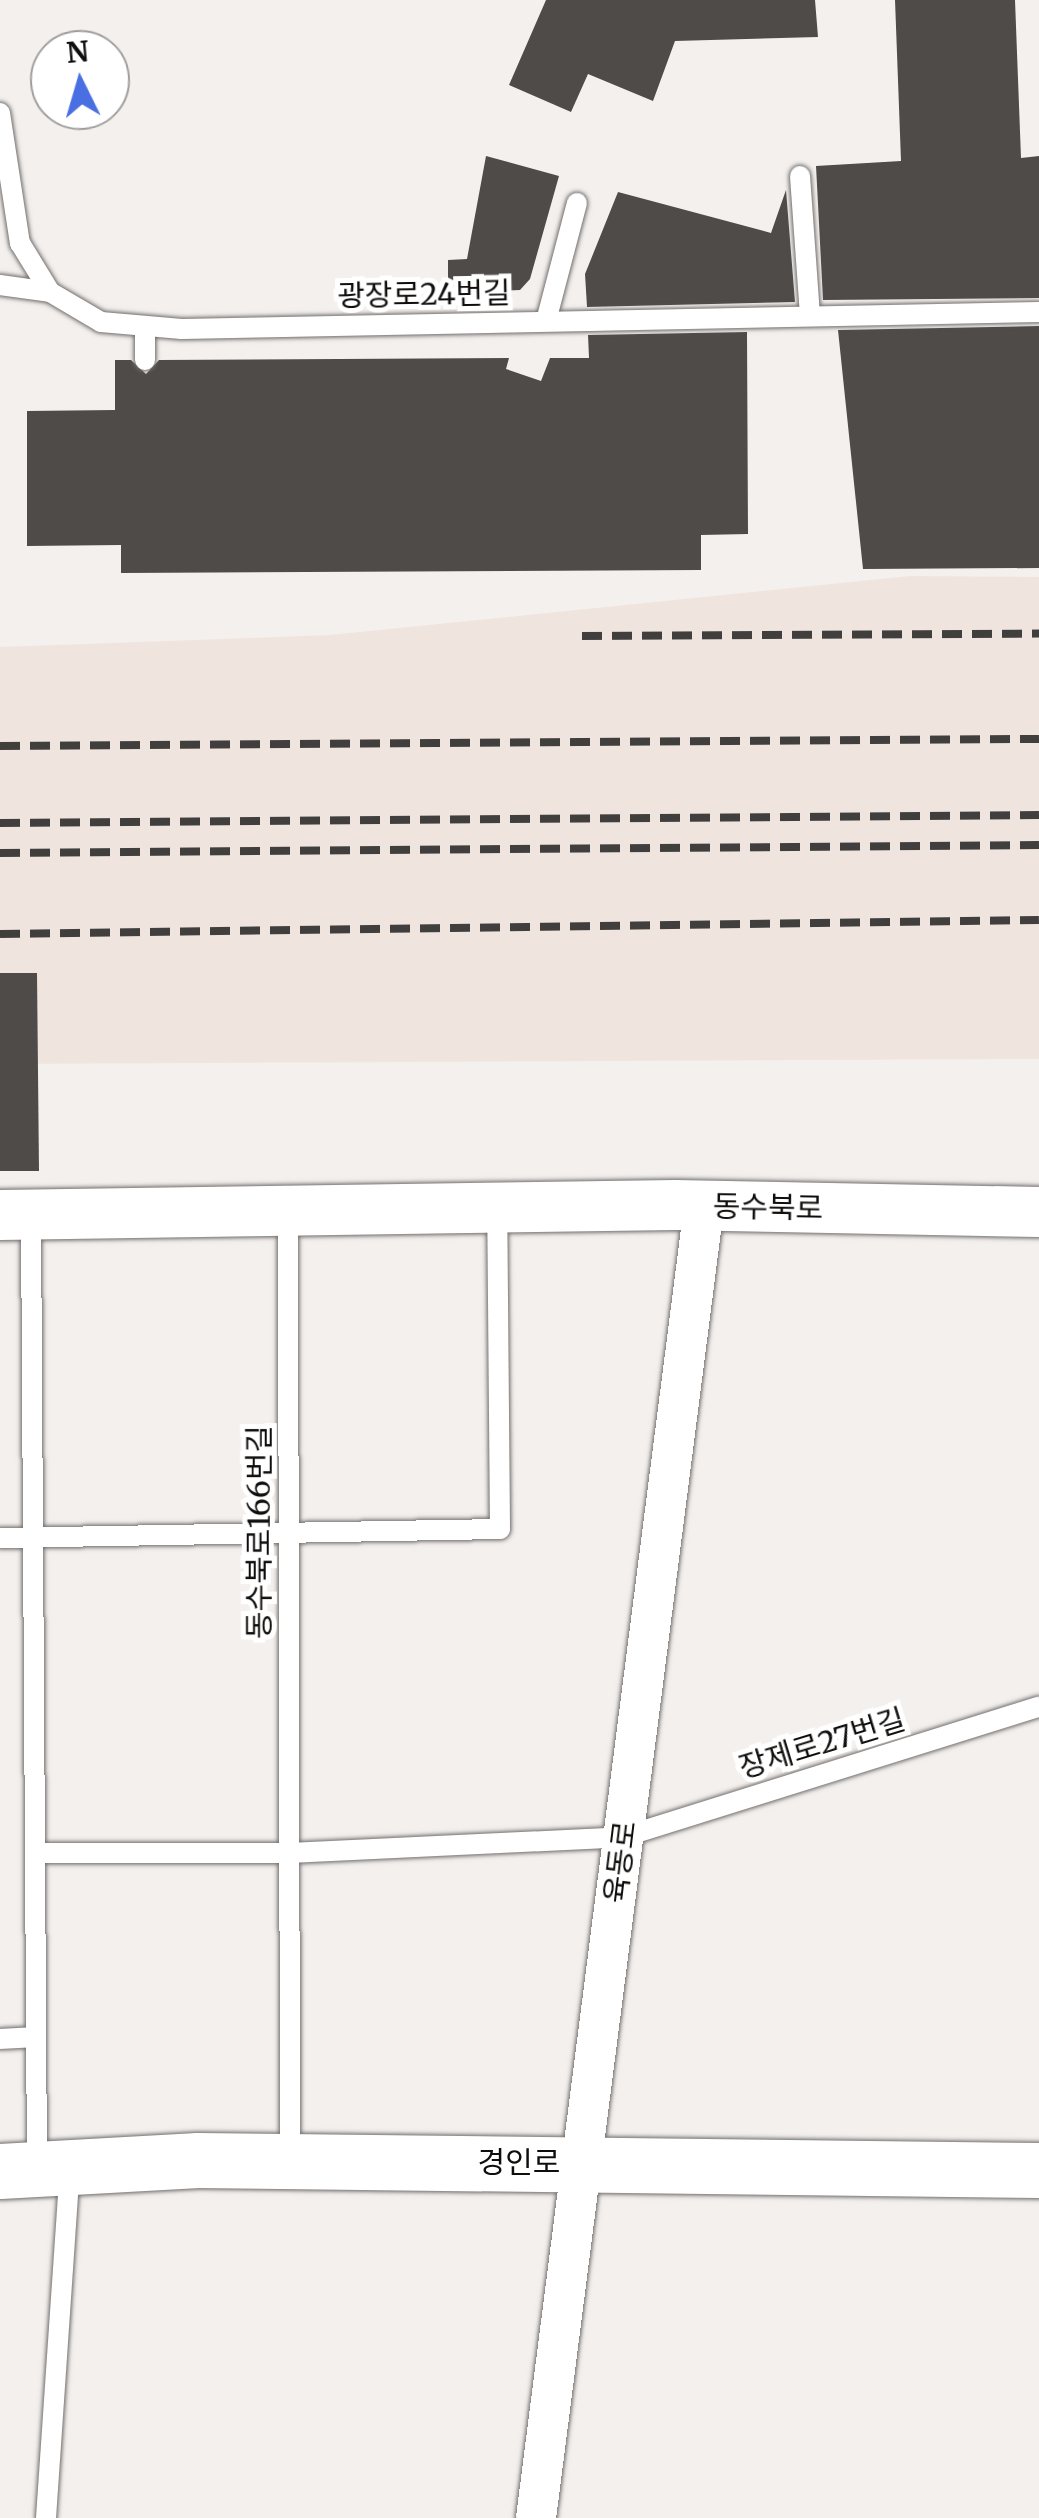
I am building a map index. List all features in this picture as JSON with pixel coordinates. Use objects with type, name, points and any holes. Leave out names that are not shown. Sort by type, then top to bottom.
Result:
[{"type":"main road","name":"경인로","points":[[36,2169],[290,2161],[1039,2170]]},
{"type":"street","name":"동수북로","points":[[15,1214],[704,1206],[1039,1212]]},
{"type":"street","name":"육동로","points":[[536,2518],[704,1206]]},
{"type":"lane","points":[[0,113],[20,243],[50,292]]},
{"type":"lane","points":[[800,176],[810,316]]},
{"type":"lane","points":[[546,321],[576,203]]},
{"type":"lane","points":[[0,285],[50,292]]},
{"type":"lane","name":"광장로24번길","points":[[50,292],[75,313],[145,328],[1039,312]]},
{"type":"lane","points":[[145,328],[146,360]]},
{"type":"lane","points":[[0,1538],[500,1530],[496,1208]]},
{"type":"lane","name":"동수북로166번길","points":[[288,1210],[290,2161]]},
{"type":"lane","points":[[15,1214],[33,1537],[36,2169],[46,2518]]},
{"type":"lane","name":"장제로27번길","points":[[624,1837],[1039,1708]]},
{"type":"lane","points":[[35,1853],[289,1853],[624,1837]]},
{"type":"lane","points":[[0,2039],[36,2037]]},
{"type":"shaded area","points":[[910,576],[1039,577],[1039,1059],[0,1064],[0,647],[330,635]]},
{"type":"building","points":[[546,0],[815,0],[818,37],[675,41],[653,101],[588,74],[571,112],[509,85]]},
{"type":"building","points":[[895,0],[1015,0],[1021,158],[1039,156],[1039,298],[823,300],[816,166],[901,161]]},
{"type":"building","points":[[486,156],[559,176],[530,279],[520,290],[448,293],[448,260],[467,259]]},
{"type":"building","points":[[786,190],[795,302],[587,307],[585,274],[618,192],[771,233]]},
{"type":"building","points":[[1039,326],[1039,568],[863,569],[838,330]]},
{"type":"building","points":[[747,332],[748,534],[701,535],[701,570],[121,573],[121,545],[27,546],[27,411],[115,410],[115,360],[131,360],[146,374],[159,360],[509,358],[506,369],[541,381],[550,358],[589,358],[588,335]]},
{"type":"building","points":[[0,973],[37,973],[39,1171],[0,1171]]},
{"type":"railway","points":[[582,636],[1039,634]]},
{"type":"railway","points":[[0,746],[1039,739]]},
{"type":"railway","points":[[0,823],[1039,815]]},
{"type":"railway","points":[[0,853],[1039,845]]},
{"type":"railway","points":[[0,934],[1039,920]]}]
